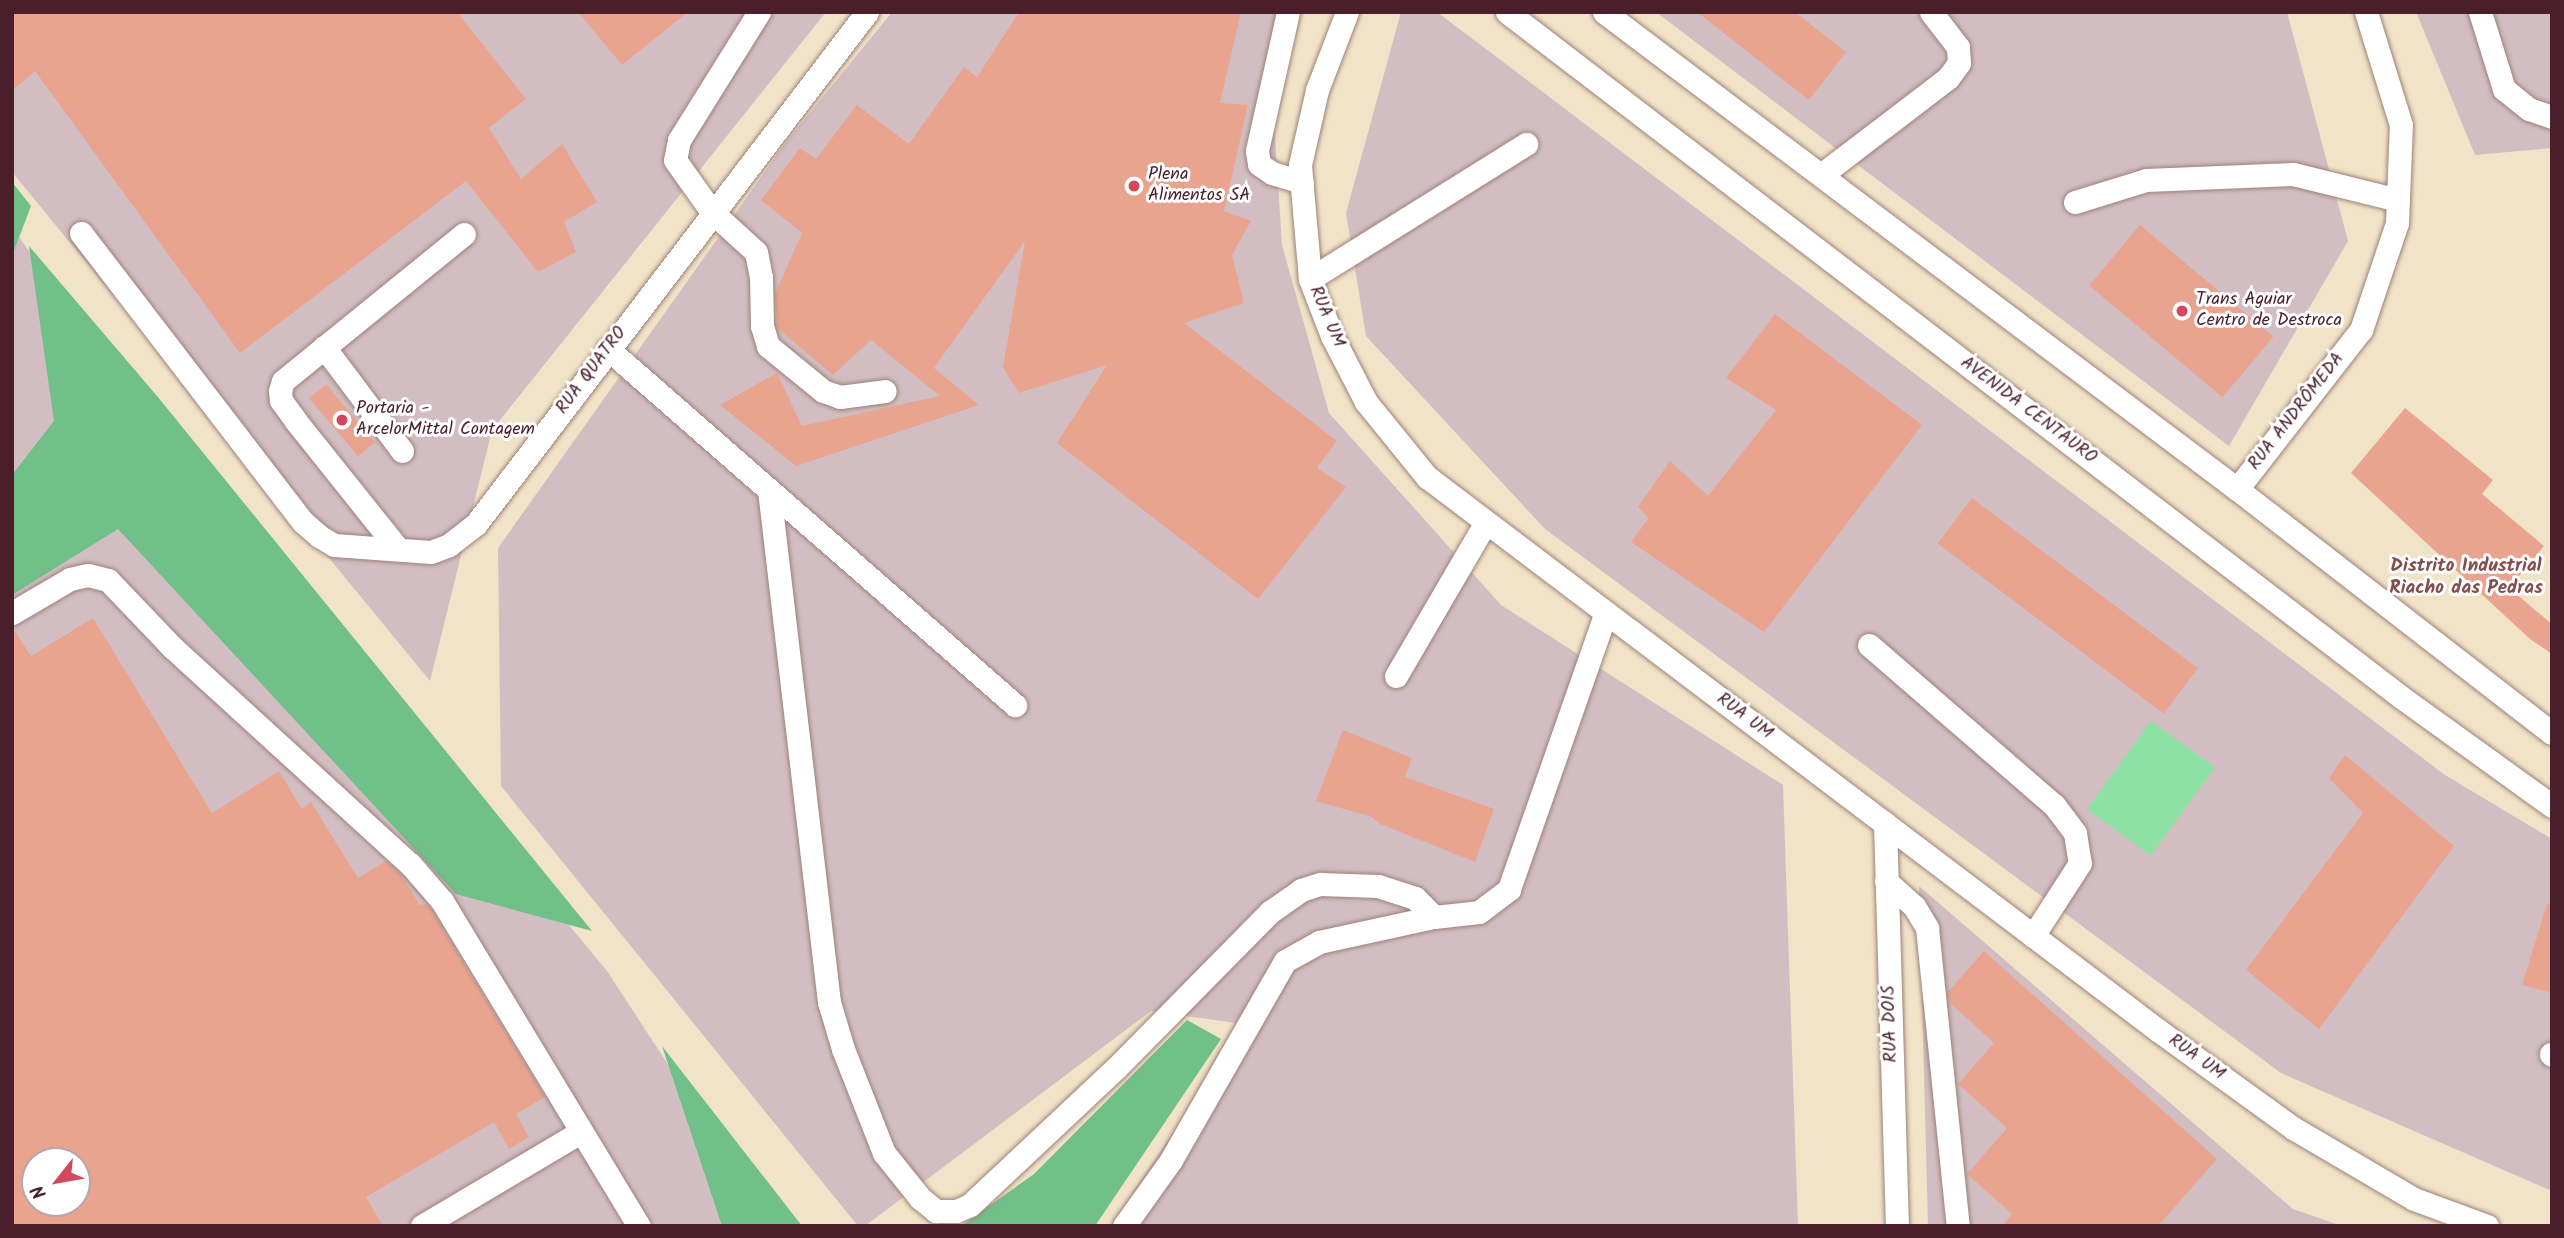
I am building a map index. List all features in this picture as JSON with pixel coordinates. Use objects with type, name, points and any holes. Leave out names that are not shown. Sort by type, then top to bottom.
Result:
[{"type":"street","points":[[760,12],[680,140],[675,160],[712,212],[756,252],[761,277],[762,326],[768,346],[823,391],[840,397],[885,391]]},
{"type":"street","name":"RUA QUATRO","points":[[81,233],[303,522],[334,545],[431,552],[449,545],[476,524],[867,12]]},
{"type":"street","points":[[1288,12],[1257,151],[1259,164],[1272,173],[1302,182]]},
{"type":"street","name":"RUA UM","points":[[1347,12],[1317,90],[1300,165],[1310,279],[1332,336],[1366,402],[1427,477],[2033,936],[2293,1128],[2414,1199],[2487,1226]]},
{"type":"street","name":"AVENIDA CENTAURO","points":[[1507,12],[2390,689],[2552,806]]},
{"type":"street","points":[[1604,12],[2237,489],[2552,733]]},
{"type":"street","points":[[1821,175],[1954,71],[1959,63],[1958,47],[1931,12]]},
{"type":"street","name":"RUA ANDRÔMEDA","points":[[2237,489],[2361,330],[2397,223],[2402,125],[2367,12]]},
{"type":"street","points":[[2480,12],[2504,89],[2529,109],[2552,117]]},
{"type":"street","points":[[1310,279],[1526,144]]},
{"type":"street","points":[[2075,202],[2146,180],[2293,174],[2398,200]]},
{"type":"street","points":[[398,549],[281,400],[283,381],[464,234]]},
{"type":"street","points":[[324,347],[402,451]]},
{"type":"street","points":[[608,349],[1015,705]]},
{"type":"street","points":[[769,490],[829,1002],[843,1049],[884,1153],[920,1198],[936,1211],[956,1211],[970,1205],[1116,1068],[1260,922],[1301,890],[1320,884],[1378,886],[1415,898],[1434,917]]},
{"type":"street","points":[[1396,676],[1486,522]]},
{"type":"street","points":[[12,613],[69,579],[88,575],[107,580],[172,648],[410,864],[442,901],[639,1226]]},
{"type":"street","points":[[1124,1226],[1171,1160],[1285,961],[1319,942],[1434,917],[1479,912],[1509,889],[1606,612]]},
{"type":"street","points":[[1868,645],[2054,805],[2075,833],[2080,863],[2033,936]]},
{"type":"street","name":"RUA DOIS","points":[[1885,823],[1897,1226]]},
{"type":"street","points":[[1886,881],[1914,906],[1927,928],[1958,1226]]},
{"type":"street","points":[[422,1226],[580,1132]]},
{"type":"shaded area","points":[[12,12],[826,12],[492,430],[430,681],[12,172]]},
{"type":"shaded area","points":[[892,12],[1286,12],[1272,92],[1282,245],[1329,413],[1501,605],[1783,785],[1798,1226],[1110,1226],[1174,1131],[1236,1023],[1151,1011],[865,1226],[858,1226],[501,786],[498,548],[786,142]]},
{"type":"shaded area","points":[[1401,12],[1437,12],[2445,775],[2552,839],[2552,1191],[2281,1073],[1545,529],[1366,336],[1346,213]]},
{"type":"shaded area","points":[[1656,12],[2287,12],[2348,241],[2229,446]]},
{"type":"shaded area","points":[[2416,12],[2552,12],[2552,148],[2475,155]]},
{"type":"shaded area","points":[[12,228],[209,491],[607,971],[759,1204],[747,1226],[12,1226]]},
{"type":"shaded area","points":[[1919,886],[2293,1209],[2342,1226],[1928,1226]]},
{"type":"green space","points":[[12,182],[31,206],[12,256]]},
{"type":"green space","points":[[29,246],[157,396],[592,931],[456,894],[118,529],[12,595],[12,475],[54,421]]},
{"type":"green space","points":[[2151,721],[2215,767],[2151,856],[2087,809]]},
{"type":"green space","points":[[1187,1020],[1221,1039],[1095,1226],[961,1226],[1034,1174]]},
{"type":"green space","points":[[662,1046],[802,1226],[722,1226]]},
{"type":"building","points":[[12,12],[457,12],[526,99],[489,128],[521,179],[562,144],[597,202],[564,222],[576,252],[538,272],[466,181],[240,353],[35,71],[12,91]]},
{"type":"building","points":[[578,12],[688,12],[622,65]]},
{"type":"building","points":[[1019,12],[1241,12],[1220,103],[1248,105],[1224,211],[1251,221],[1232,255],[1244,303],[1184,323],[1337,441],[1317,468],[1346,487],[1258,599],[1057,443],[1107,365],[1019,393],[1003,367],[1025,241],[934,368],[979,405],[796,466],[720,405],[777,373],[802,426],[940,396],[871,340],[833,375],[777,328],[775,294],[802,233],[761,200],[800,148],[816,159],[857,105],[909,144],[964,67],[977,77]]},
{"type":"building","points":[[1697,12],[1795,12],[1846,52],[1809,100]]},
{"type":"building","name":"Trans Aguiar Centro de Destroca","points":[[2140,225],[2273,337],[2223,397],[2089,286]]},
{"type":"building","points":[[1775,314],[1922,425],[1764,632],[1631,542],[1649,518],[1638,507],[1670,461],[1708,496],[1776,410],[1726,378]]},
{"type":"building","name":"Portaria - ArcelorMittal Contagem","points":[[326,384],[375,442],[358,456],[309,398]]},
{"type":"building","points":[[2405,408],[2493,480],[2482,494],[2544,546],[2509,588],[2552,624],[2552,654],[2530,639],[2351,473]]},
{"type":"building","points":[[1972,498],[2198,668],[2164,714],[1938,544]]},
{"type":"building","points":[[93,618],[212,813],[279,771],[302,809],[311,802],[358,878],[386,861],[401,875],[420,905],[426,904],[431,909],[545,1097],[516,1114],[529,1137],[509,1149],[494,1122],[366,1197],[383,1226],[12,1226],[12,627],[31,656]]},
{"type":"building","points":[[1343,730],[1412,758],[1405,777],[1494,809],[1475,862],[1380,824],[1372,817],[1316,801]]},
{"type":"building","points":[[2345,755],[2454,846],[2319,1029],[2246,970],[2363,813],[2329,778]]},
{"type":"building","points":[[2547,904],[2552,905],[2552,993],[2522,985]]},
{"type":"building","points":[[1984,951],[2217,1159],[2158,1226],[2002,1226],[2012,1214],[1967,1174],[2007,1128],[1958,1084],[1994,1043],[1949,1002],[1948,992]]},
{"type":"place","name":"Plena Alimentos SA","points":[[1134,186]]},
{"type":"place","name":"Trans Aguiar Centro de Destroca","points":[[2182,311]]},
{"type":"place","name":"Portaria - ArcelorMittal Contagem","points":[[342,420]]},
{"type":"district","name":"Distrito Industrial Riacho das Pedras","points":[[2466,578]]}]
